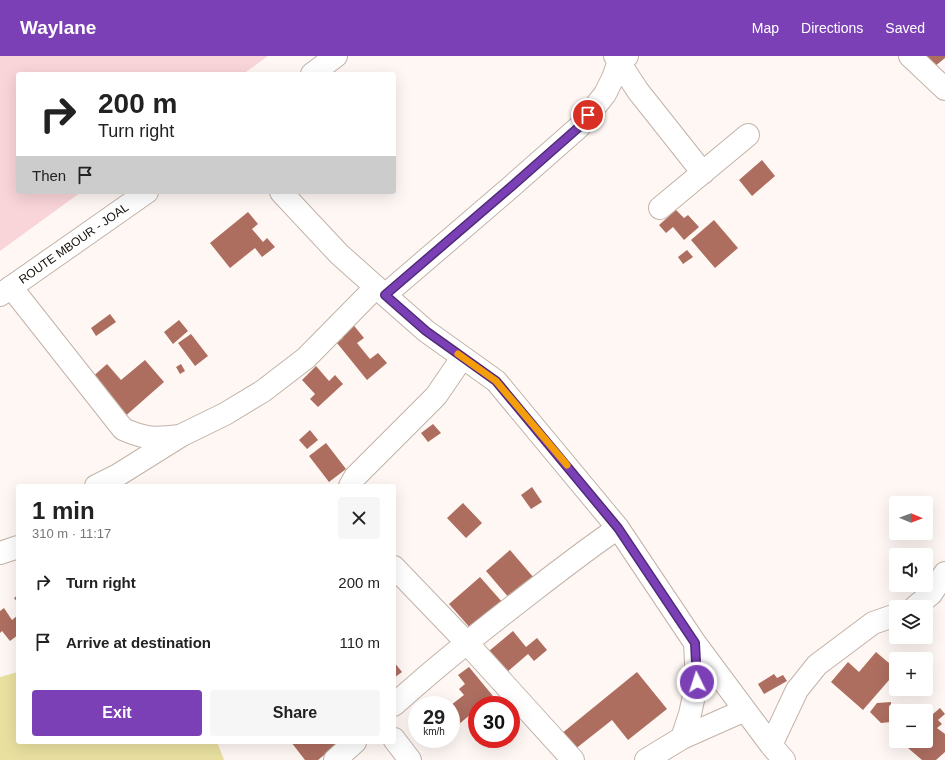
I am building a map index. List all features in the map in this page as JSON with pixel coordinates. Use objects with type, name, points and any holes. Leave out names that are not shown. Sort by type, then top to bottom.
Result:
[{"type":"street","points":[[315,72],[336,56]]},
{"type":"street","points":[[910,56],[945,89]]},
{"type":"street","points":[[621,58],[638,91],[703,173]]},
{"type":"street","points":[[100,484],[118,475],[182,435],[225,414],[263,391],[306,358],[380,291],[512,186],[579,127],[606,94],[621,58]]},
{"type":"street","points":[[660,208],[748,135]]},
{"type":"street","name":"ROUTE MBOUR - JOAL","points":[[6,291],[144,194]]},
{"type":"street","points":[[283,194],[339,254],[380,291],[426,331],[496,381],[618,528],[695,643],[777,752]]},
{"type":"street","points":[[6,291],[123,429],[139,436],[158,438],[182,435]]},
{"type":"street","points":[[351,484],[355,477],[436,396],[462,358]]},
{"type":"street","points":[[118,475],[124,456],[126,441],[123,429]]},
{"type":"street","points":[[396,704],[426,676],[467,643],[580,554],[618,528]]},
{"type":"street","points":[[0,553],[16,548]]},
{"type":"street","points":[[396,569],[467,643],[574,760]]},
{"type":"street","points":[[924,600],[932,594],[945,573]]},
{"type":"street","points":[[777,752],[797,690],[817,665],[873,623],[889,617]]},
{"type":"street","points":[[682,738],[690,714],[697,682],[695,643]]},
{"type":"street","points":[[646,760],[682,738],[745,710]]},
{"type":"street","points":[[396,742],[410,760]]},
{"type":"street","points":[[335,760],[353,744]]},
{"type":"shaded area","points":[[0,56],[268,56],[246,72],[16,72],[16,194],[78,194],[0,251]]},
{"type":"shaded area","points":[[16,673],[16,744],[218,744],[224,760],[0,760],[0,677]]},
{"type":"building","points":[[926,56],[945,56],[945,58],[934,67]]},
{"type":"building","points":[[762,160],[775,176],[752,196],[739,180]]},
{"type":"building","points":[[676,210],[684,218],[688,215],[699,227],[684,240],[673,227],[666,233],[659,225]]},
{"type":"building","points":[[248,212],[258,224],[252,229],[263,242],[267,238],[275,247],[262,257],[255,248],[230,268],[210,243]]},
{"type":"building","points":[[714,220],[738,248],[715,268],[691,240]]},
{"type":"building","points":[[687,250],[693,257],[683,264],[678,257]]},
{"type":"building","points":[[110,314],[116,322],[96,336],[91,328]]},
{"type":"building","points":[[179,320],[188,331],[173,344],[164,332]]},
{"type":"building","points":[[351,322],[364,338],[357,343],[370,359],[378,353],[387,363],[367,380],[337,343],[343,338],[338,332]]},
{"type":"building","points":[[191,334],[208,356],[195,366],[178,343]]},
{"type":"building","points":[[145,360],[164,382],[122,419],[89,380],[107,364],[121,380]]},
{"type":"building","points":[[181,364],[185,371],[180,374],[176,367]]},
{"type":"building","points":[[316,366],[329,381],[335,375],[343,384],[318,407],[310,399],[315,394],[302,380]]},
{"type":"building","points":[[433,424],[441,433],[428,442],[421,433]]},
{"type":"building","points":[[310,430],[318,440],[307,449],[299,440]]},
{"type":"building","points":[[326,443],[346,469],[329,482],[309,456]]},
{"type":"building","points":[[532,487],[542,502],[531,509],[521,495]]},
{"type":"building","points":[[463,503],[482,523],[466,538],[447,518]]},
{"type":"building","points":[[510,550],[534,578],[510,599],[486,571]]},
{"type":"building","points":[[480,577],[503,603],[472,630],[449,604]]},
{"type":"building","points":[[4,608],[12,620],[16,617],[16,636],[10,641],[2,631],[0,633],[0,611]]},
{"type":"building","points":[[513,631],[526,647],[537,638],[547,650],[534,661],[528,654],[507,672],[489,651]]},
{"type":"building","points":[[876,652],[889,663],[889,680],[863,710],[831,682],[848,662],[859,672]]},
{"type":"building","points":[[396,664],[402,672],[396,676]]},
{"type":"building","points":[[469,667],[493,696],[468,696],[468,717],[460,723],[460,698],[464,695],[459,689],[465,684],[458,675]]},
{"type":"building","points":[[637,672],[667,709],[628,740],[612,720],[574,750],[561,734]]},
{"type":"building","points":[[774,674],[777,678],[783,675],[787,681],[764,694],[758,684]]},
{"type":"building","points":[[891,702],[891,704],[889,704],[889,722],[881,723],[870,712],[877,703]]},
{"type":"building","points":[[940,708],[945,714],[938,720],[942,724],[937,728],[945,734],[945,752],[936,760],[922,760],[908,748],[933,748],[933,714]]},
{"type":"building","points":[[293,744],[336,745],[318,760],[305,760]]},
{"type":"slow traffic","points":[[458,354],[496,381],[567,465]]},
{"type":"route","points":[[588,115],[579,127],[385,295],[426,331],[496,381],[582,483],[618,528],[695,643],[697,682]]}]
